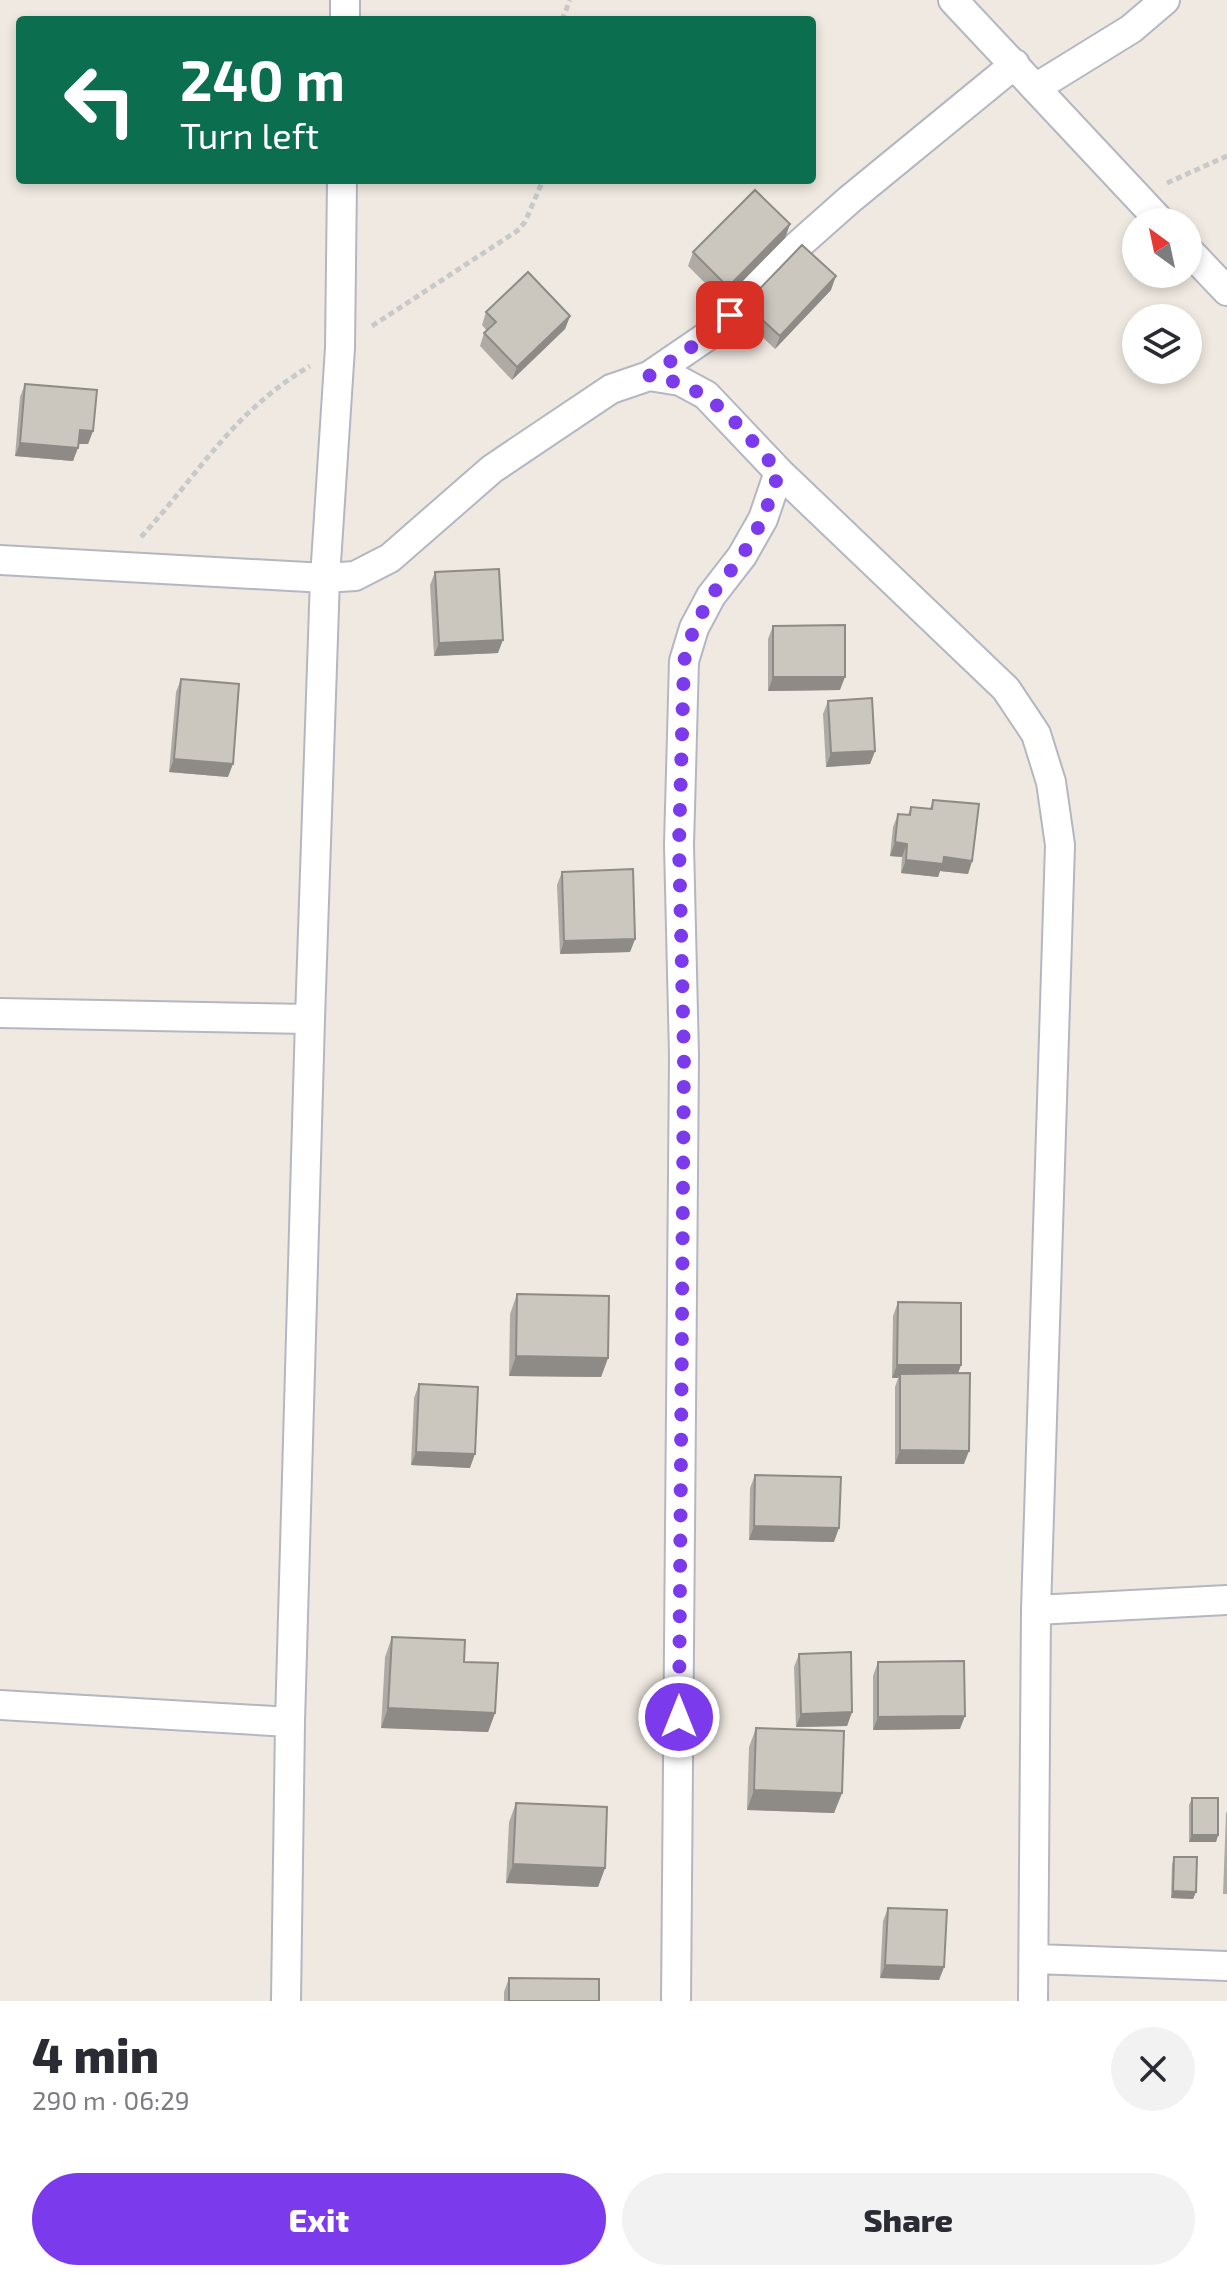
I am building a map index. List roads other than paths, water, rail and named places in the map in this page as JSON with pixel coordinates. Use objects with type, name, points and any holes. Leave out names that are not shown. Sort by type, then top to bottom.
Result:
[{"type":"street","points":[[953,0],[1148,208]]},
{"type":"street","points":[[1037,87],[1140,23],[1165,0]]},
{"type":"street","points":[[0,560],[116,564],[325,578],[355,576],[373,569],[492,469],[560,421],[611,389],[649,376],[709,335],[795,248],[849,200],[1015,64]]},
{"type":"street","points":[[286,2001],[290,1722],[310,1019],[325,578],[340,348],[342,184]]},
{"type":"street","points":[[1202,265],[1227,291]]},
{"type":"street","points":[[649,376],[680,381],[706,395],[779,472],[1006,689],[1036,734],[1051,782],[1060,845],[1036,1610],[1033,2001]]},
{"type":"street","points":[[676,2001],[684,1056],[679,845],[684,661],[694,628],[711,596],[742,556],[763,519],[779,472]]},
{"type":"street","points":[[0,1013],[310,1019]]},
{"type":"street","points":[[1036,1610],[1227,1600]]},
{"type":"street","points":[[0,1705],[290,1722]]},
{"type":"street","points":[[1035,1959],[1227,1966]]}]
